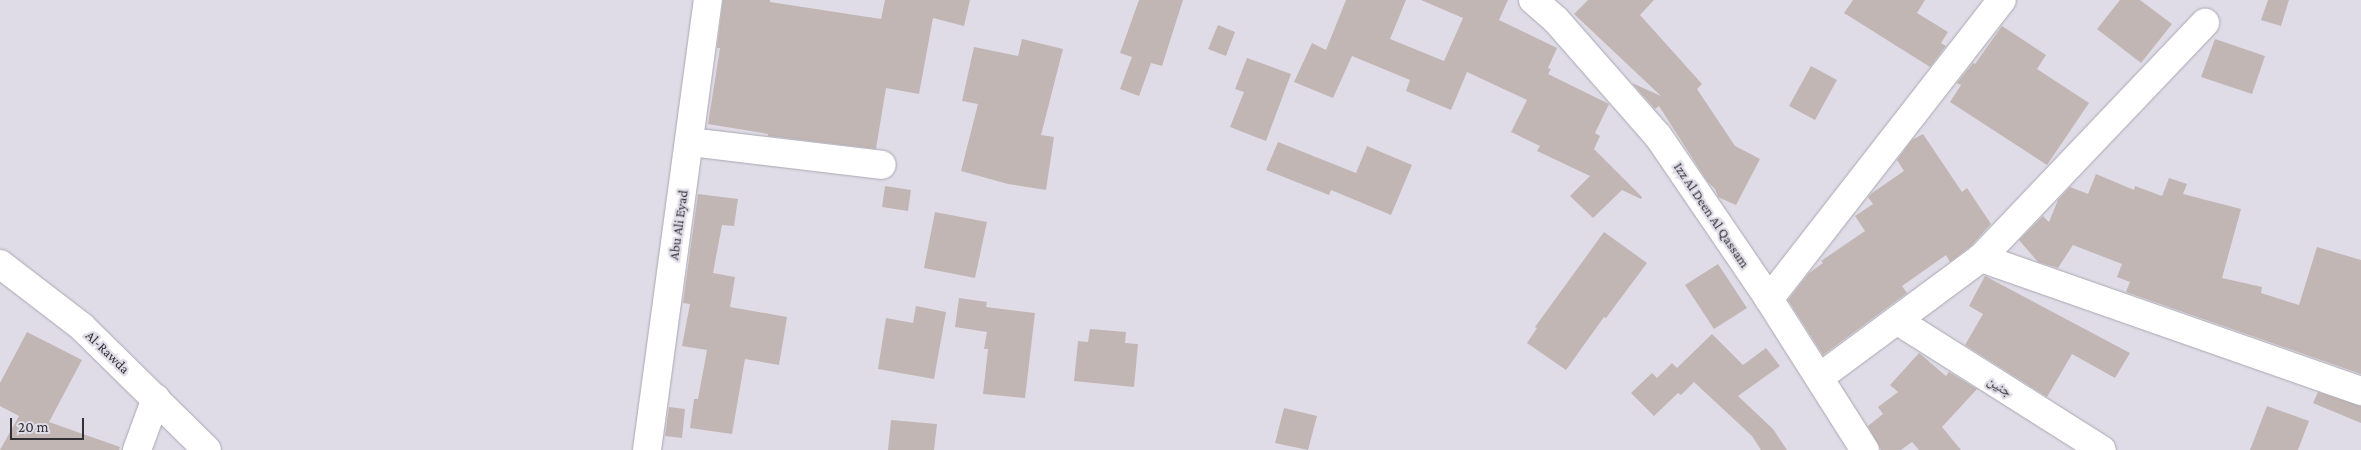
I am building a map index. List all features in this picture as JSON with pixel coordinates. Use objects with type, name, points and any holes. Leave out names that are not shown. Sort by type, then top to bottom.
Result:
[{"type":"street","name":"Abu Ali Eyad","points":[[647,450],[708,0]]},
{"type":"street","name":"Izz Al Deen Al Qassam","points":[[1533,0],[1556,20],[1658,136],[1769,299],[1865,450]]},
{"type":"street","points":[[1769,299],[2002,0]]},
{"type":"street","points":[[1820,377],[1981,258],[2205,23]]},
{"type":"street","points":[[690,142],[882,165]]},
{"type":"street","points":[[1981,258],[2361,391]]},
{"type":"street","name":"Al-Rawda","points":[[0,264],[82,327],[156,398],[206,450]]},
{"type":"street","name":"جنين","points":[[1898,321],[2102,450]]},
{"type":"street","points":[[137,450],[156,398]]},
{"type":"building","points":[[723,0],[770,0],[770,2],[881,19],[885,0],[970,0],[964,26],[933,18],[919,94],[886,88],[876,149],[768,136],[768,134],[708,124],[720,48],[717,48]]},
{"type":"building","points":[[1139,0],[1183,0],[1162,66],[1151,63],[1139,96],[1120,89],[1132,57],[1120,53]]},
{"type":"building","points":[[1346,0],[1406,0],[1390,39],[1444,61],[1463,18],[1421,0],[1508,0],[1499,20],[1557,48],[1548,68],[1551,69],[1548,74],[1609,104],[1595,133],[1600,136],[1594,149],[1642,197],[1641,199],[1622,190],[1593,218],[1570,196],[1590,176],[1537,151],[1540,146],[1511,132],[1527,100],[1467,72],[1451,110],[1406,91],[1410,80],[1352,56],[1333,98],[1294,82],[1312,43],[1326,50]]},
{"type":"building","points":[[1588,0],[1654,0],[1640,15],[1702,84],[1697,89],[1735,146],[1760,159],[1736,205],[1718,197],[1715,189],[1707,181],[1659,106],[1655,109],[1632,83],[1661,96],[1574,14]]},
{"type":"building","points":[[1853,0],[1925,0],[1917,13],[1948,32],[1941,43],[1946,46],[1930,67],[1844,13]]},
{"type":"building","points":[[2120,0],[2140,0],[2172,24],[2141,63],[2097,29]]},
{"type":"building","points":[[2268,0],[2289,0],[2281,26],[2261,20]]},
{"type":"building","points":[[1218,25],[1235,32],[1226,56],[1208,49]]},
{"type":"building","points":[[2002,26],[2046,55],[2037,69],[2089,103],[2047,165],[1950,102],[1961,85],[1957,83],[1973,63],[1975,64]]},
{"type":"building","points":[[1022,39],[1063,49],[1041,135],[1054,137],[1046,190],[1008,184],[961,171],[978,104],[962,101],[974,47],[1018,56]]},
{"type":"building","points":[[2215,39],[2265,56],[2252,94],[2201,77]]},
{"type":"building","points":[[1247,58],[1291,74],[1266,141],[1230,127],[1244,92],[1235,89]]},
{"type":"building","points":[[1811,66],[1837,80],[1815,120],[1789,106]]},
{"type":"building","points":[[1923,134],[1962,192],[1967,188],[1991,224],[1971,246],[1950,262],[1946,255],[1902,286],[1907,293],[1823,355],[1788,300],[1809,273],[1823,263],[1821,261],[1865,231],[1855,216],[1873,204],[1868,197],[1872,193],[1904,171],[1897,160],[1912,140]]},
{"type":"building","points":[[1278,142],[1356,173],[1367,146],[1412,165],[1391,215],[1331,190],[1329,195],[1266,170]]},
{"type":"building","points":[[2096,174],[2134,190],[2135,186],[2162,196],[2169,178],[2187,184],[2183,194],[2241,209],[2222,278],[2262,287],[2261,293],[2299,305],[2317,247],[2361,260],[2361,374],[2126,292],[2130,282],[2117,277],[2122,264],[2073,245],[2058,268],[2038,262],[2019,240],[2043,216],[2049,222],[2058,200],[2070,187],[2088,194]]},
{"type":"building","points":[[885,186],[911,190],[908,211],[882,207]]},
{"type":"building","points":[[698,194],[738,199],[734,226],[722,225],[713,273],[735,277],[730,307],[787,317],[779,365],[745,359],[732,434],[690,428],[694,399],[698,399],[707,350],[682,346],[690,304],[683,303]]},
{"type":"building","points":[[935,212],[987,222],[975,278],[924,268]]},
{"type":"building","points":[[1604,232],[1647,263],[1606,318],[1604,317],[1566,370],[1527,343],[1537,328],[1535,327]]},
{"type":"building","points":[[1718,264],[1747,308],[1714,329],[1685,285]]},
{"type":"building","points":[[1985,276],[2130,353],[2115,378],[2072,354],[2047,397],[1965,345],[1983,314],[1969,306]]},
{"type":"building","points":[[959,298],[987,302],[986,307],[1035,313],[1025,398],[983,394],[988,349],[984,349],[987,332],[955,327]]},
{"type":"building","points":[[916,306],[946,312],[934,379],[878,369],[886,318],[913,323]]},
{"type":"building","points":[[1090,329],[1126,332],[1125,343],[1138,344],[1134,387],[1074,381],[1078,341],[1088,342]]},
{"type":"building","points":[[27,332],[82,360],[49,422],[120,447],[119,450],[0,450],[19,416],[0,406],[0,383]]},
{"type":"building","points":[[1712,334],[1743,365],[1766,348],[1780,366],[1738,396],[1773,429],[1787,450],[1761,450],[1752,436],[1694,382],[1681,395],[1678,393],[1654,416],[1631,393],[1652,373],[1657,378],[1672,363],[1677,368]]},
{"type":"building","points":[[1919,353],[1946,376],[1949,372],[1977,389],[1942,427],[1961,450],[1919,450],[1912,442],[1901,450],[1881,450],[1868,426],[1883,414],[1878,407],[1898,392],[1890,385]]},
{"type":"building","points":[[2318,392],[2361,406],[2361,423],[2313,403]]},
{"type":"building","points":[[2267,406],[2309,421],[2298,450],[2250,450]]},
{"type":"building","points":[[669,407],[685,409],[682,438],[665,436]]},
{"type":"building","points":[[1284,408],[1317,416],[1308,450],[1275,443]]},
{"type":"building","points":[[891,420],[937,424],[934,450],[888,450]]}]
